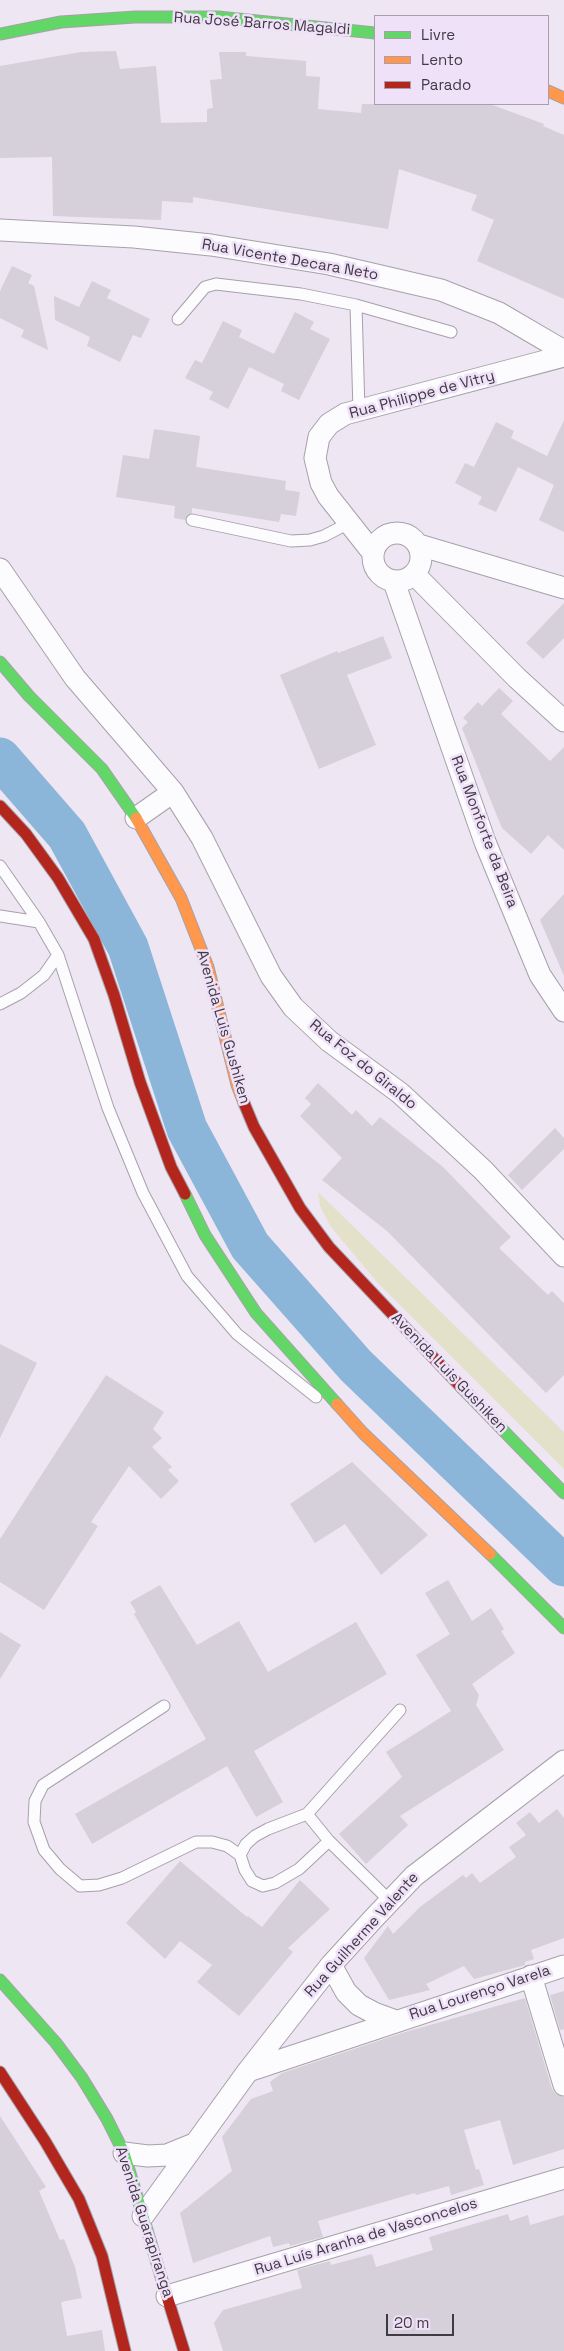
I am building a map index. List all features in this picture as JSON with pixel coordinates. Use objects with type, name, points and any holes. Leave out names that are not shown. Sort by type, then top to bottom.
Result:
[{"type":"main road","name":"Rua José Barros Magaldi","points":[[0,34],[61,22],[135,17],[218,17],[374,33]]},
{"type":"main road","points":[[549,91],[564,98]]},
{"type":"main road","name":"Avenida Luis Gushiken","points":[[0,662],[29,696],[102,769],[136,818],[181,898],[208,967],[237,1085],[254,1127],[300,1208],[329,1247],[427,1352],[564,1493]]},
{"type":"main road","points":[[0,806],[26,834],[58,878],[94,939],[114,995],[140,1082],[171,1167],[205,1235],[256,1313],[363,1433],[564,1628]]},
{"type":"main road","name":"Avenida Guarapiranga","points":[[0,1980],[56,2043],[82,2078],[107,2119],[124,2153],[184,2351]]},
{"type":"main road","points":[[0,2072],[46,2141],[78,2199],[102,2256],[126,2351]]},
{"type":"street","name":"Rua Vicente Decara Neto","points":[[0,230],[134,237],[211,245],[329,264],[440,290],[499,312],[564,350]]},
{"type":"street","name":"Rua Philippe de Vitry","points":[[373,553],[320,483],[315,458],[319,437],[328,424],[345,414],[564,356]]},
{"type":"street","points":[[328,496],[386,535]]},
{"type":"street","points":[[564,588],[419,545],[410,536],[398,532],[386,535],[377,542],[373,553],[374,566],[382,577],[404,580],[443,605],[564,721]]},
{"type":"street","points":[[404,580],[420,566],[422,556],[419,545]]},
{"type":"street","points":[[0,569],[75,678],[172,792],[136,818]]},
{"type":"street","name":"Rua Monforte da Beira","points":[[404,580],[417,647],[485,842],[540,974],[564,1011]]},
{"type":"street","name":"Rua Foz do Giraldo","points":[[172,792],[202,838],[271,976],[293,1007],[329,1041],[400,1093],[483,1170],[564,1256]]},
{"type":"street","name":"Rua Guilherme Valente","points":[[143,2216],[248,2071],[331,1965],[390,1900],[414,1876],[564,1761]]},
{"type":"street","name":"Rua Lourenço Varela","points":[[331,1965],[346,1992],[359,2005],[396,2021]]},
{"type":"street","name":"Rua Lourenço Varela","points":[[248,2071],[564,1966]]},
{"type":"street","points":[[531,1976],[564,2085]]},
{"type":"street","points":[[124,2153],[148,2156],[167,2155],[194,2144]]},
{"type":"street","name":"Rua Luís Aranha de Vasconcelos","points":[[167,2296],[564,2178]]},
{"type":"lane","points":[[178,319],[205,287],[216,284],[309,295],[356,305],[451,332]]},
{"type":"lane","points":[[356,305],[359,411]]},
{"type":"lane","points":[[192,520],[291,541],[310,540],[324,536],[349,523]]},
{"type":"lane","points":[[0,866],[39,922],[58,955],[108,1108],[142,1193],[187,1276],[237,1334],[363,1433]]},
{"type":"lane","points":[[0,916],[39,922]]},
{"type":"lane","points":[[0,1004],[21,993],[44,975],[58,955]]},
{"type":"lane","points":[[164,1706],[43,1785],[36,1801],[34,1822],[44,1850],[60,1869],[80,1886],[99,1885],[122,1878],[196,1842],[212,1842],[227,1846],[240,1855],[245,1870],[252,1881],[263,1886],[275,1883],[299,1869],[328,1841]]},
{"type":"lane","points":[[240,1855],[246,1844],[255,1836],[307,1814],[400,1710]]},
{"type":"lane","points":[[307,1814],[328,1841],[390,1900]]},
{"type":"shaded area","points":[[318,1192],[564,1432],[564,1469],[377,1282],[331,1227],[320,1206]]},
{"type":"building","points":[[116,51],[120,69],[156,66],[161,123],[207,122],[207,109],[213,108],[210,80],[222,79],[219,52],[246,52],[246,56],[306,61],[306,76],[320,77],[318,109],[361,113],[362,104],[493,105],[544,124],[543,126],[564,135],[564,299],[477,261],[494,220],[471,210],[477,195],[399,169],[388,229],[193,197],[193,203],[162,201],[161,220],[53,216],[52,157],[0,158],[0,66],[81,52]]},
{"type":"building","points":[[12,266],[32,275],[28,283],[34,286],[48,350],[21,337],[24,330],[0,318],[0,291]]},
{"type":"building","points":[[92,281],[111,290],[107,298],[150,319],[141,338],[133,335],[120,362],[87,346],[90,337],[55,320],[54,296],[79,307]]},
{"type":"building","points":[[295,312],[314,322],[310,329],[330,339],[299,400],[281,391],[284,384],[249,367],[228,409],[209,399],[213,392],[185,378],[195,360],[202,363],[223,321],[242,330],[239,337],[274,354]]},
{"type":"building","points":[[564,420],[564,532],[539,520],[554,485],[518,467],[496,512],[478,504],[482,497],[455,483],[465,463],[474,467],[496,422],[514,431],[511,438],[547,456]]},
{"type":"building","points":[[154,429],[200,436],[196,467],[286,481],[285,490],[300,492],[296,516],[281,514],[279,522],[192,508],[192,513],[187,515],[185,520],[174,518],[175,506],[116,497],[123,455],[149,459]]},
{"type":"building","points":[[564,603],[564,638],[543,659],[526,643]]},
{"type":"building","points":[[383,636],[392,658],[347,675],[376,745],[319,769],[280,675],[337,651],[338,653]]},
{"type":"building","points":[[499,688],[513,701],[501,714],[550,761],[564,747],[564,850],[548,835],[531,854],[502,828],[495,811],[462,728],[468,722],[463,718],[478,702],[482,706]]},
{"type":"building","points":[[564,894],[564,976],[540,920]]},
{"type":"building","points":[[318,1083],[352,1115],[356,1110],[372,1126],[380,1117],[443,1167],[511,1237],[499,1248],[548,1295],[552,1291],[564,1303],[564,1375],[546,1393],[387,1231],[322,1180],[342,1158],[300,1116],[311,1104],[305,1098]]},
{"type":"building","points":[[555,1128],[564,1138],[564,1149],[522,1190],[508,1175]]},
{"type":"building","points":[[0,1344],[37,1363],[0,1438]]},
{"type":"building","points":[[106,1375],[164,1412],[153,1429],[162,1438],[152,1447],[172,1467],[168,1470],[179,1481],[161,1499],[129,1466],[91,1522],[98,1526],[44,1610],[0,1582],[0,1539]]},
{"type":"building","points":[[352,1462],[428,1535],[381,1575],[345,1524],[315,1543],[290,1504]]},
{"type":"building","points":[[448,1580],[472,1621],[491,1608],[504,1629],[501,1631],[515,1653],[472,1684],[479,1695],[476,1705],[504,1750],[400,1816],[408,1825],[366,1864],[339,1834],[402,1777],[386,1752],[451,1711],[416,1655],[450,1634],[425,1593]]},
{"type":"building","points":[[160,1585],[197,1645],[239,1621],[268,1672],[356,1622],[387,1674],[254,1751],[283,1802],[256,1817],[227,1766],[92,1844],[75,1814],[206,1739],[134,1614],[136,1612],[130,1602]]},
{"type":"building","points":[[0,1632],[21,1645],[0,1679]]},
{"type":"building","points":[[557,1809],[564,1818],[564,1938],[531,1950],[534,1959],[525,1962],[525,1965],[474,1979],[464,1966],[426,1984],[430,1990],[389,2000],[364,1958],[388,1926],[393,1934],[420,1907],[463,1875],[466,1878],[472,1873],[480,1883],[516,1857],[509,1847],[526,1835],[516,1823],[530,1812],[539,1823]]},
{"type":"building","points":[[180,1861],[247,1917],[262,1927],[300,1880],[330,1909],[288,1948],[293,1952],[239,2016],[197,1982],[212,1965],[180,1941],[165,1959],[126,1923]]},
{"type":"building","points":[[564,1991],[564,2029],[560,2030],[550,1995]]},
{"type":"building","points":[[525,1998],[552,2089],[556,2094],[564,2097],[564,2149],[513,2165],[500,2120],[464,2130],[476,2170],[479,2169],[484,2185],[451,2195],[449,2186],[416,2195],[415,2193],[318,2221],[323,2237],[290,2246],[289,2243],[273,2247],[270,2236],[193,2263],[180,2213],[232,2171],[222,2137],[251,2099],[273,2091],[270,2082],[282,2073],[402,2033]]},
{"type":"building","points":[[0,2116],[46,2187],[39,2191],[60,2240],[64,2239],[75,2267],[82,2298],[61,2302],[67,2336],[102,2330],[105,2351],[0,2351]]},
{"type":"building","points":[[508,2214],[510,2221],[528,2215],[530,2225],[564,2215],[564,2351],[223,2351],[214,2323],[223,2310],[302,2288],[297,2270],[330,2261],[331,2265],[372,2254],[376,2267],[433,2250],[429,2237]]},
{"type":"waterway","points":[[0,758],[67,835],[128,947],[187,1129],[250,1246],[356,1366],[564,1566]]},
{"type":"traffic: fast","points":[[0,34],[61,22],[135,17],[218,17],[374,33]]},
{"type":"traffic: fast","points":[[0,662],[29,696],[102,769],[136,818]]},
{"type":"traffic: fast","points":[[185,1194],[205,1235],[256,1313],[337,1404]]},
{"type":"traffic: fast","points":[[462,1388],[564,1493]]},
{"type":"traffic: fast","points":[[490,1554],[564,1628]]},
{"type":"traffic: fast","points":[[0,1980],[56,2043],[82,2078],[107,2119],[124,2153],[165,2290]]},
{"type":"traffic: slow","points":[[549,91],[564,98]]},
{"type":"traffic: slow","points":[[136,818],[181,898],[208,967],[237,1085],[244,1103]]},
{"type":"traffic: slow","points":[[337,1404],[363,1433],[490,1554]]},
{"type":"traffic: jam","points":[[0,806],[26,834],[58,878],[94,939],[114,995],[140,1082],[171,1167],[185,1194]]},
{"type":"traffic: jam","points":[[244,1103],[254,1127],[300,1208],[329,1247],[462,1388]]},
{"type":"traffic: jam","points":[[0,2072],[45,2141],[79,2199],[102,2256],[125,2351]]},
{"type":"traffic: jam","points":[[165,2290],[184,2351]]}]
